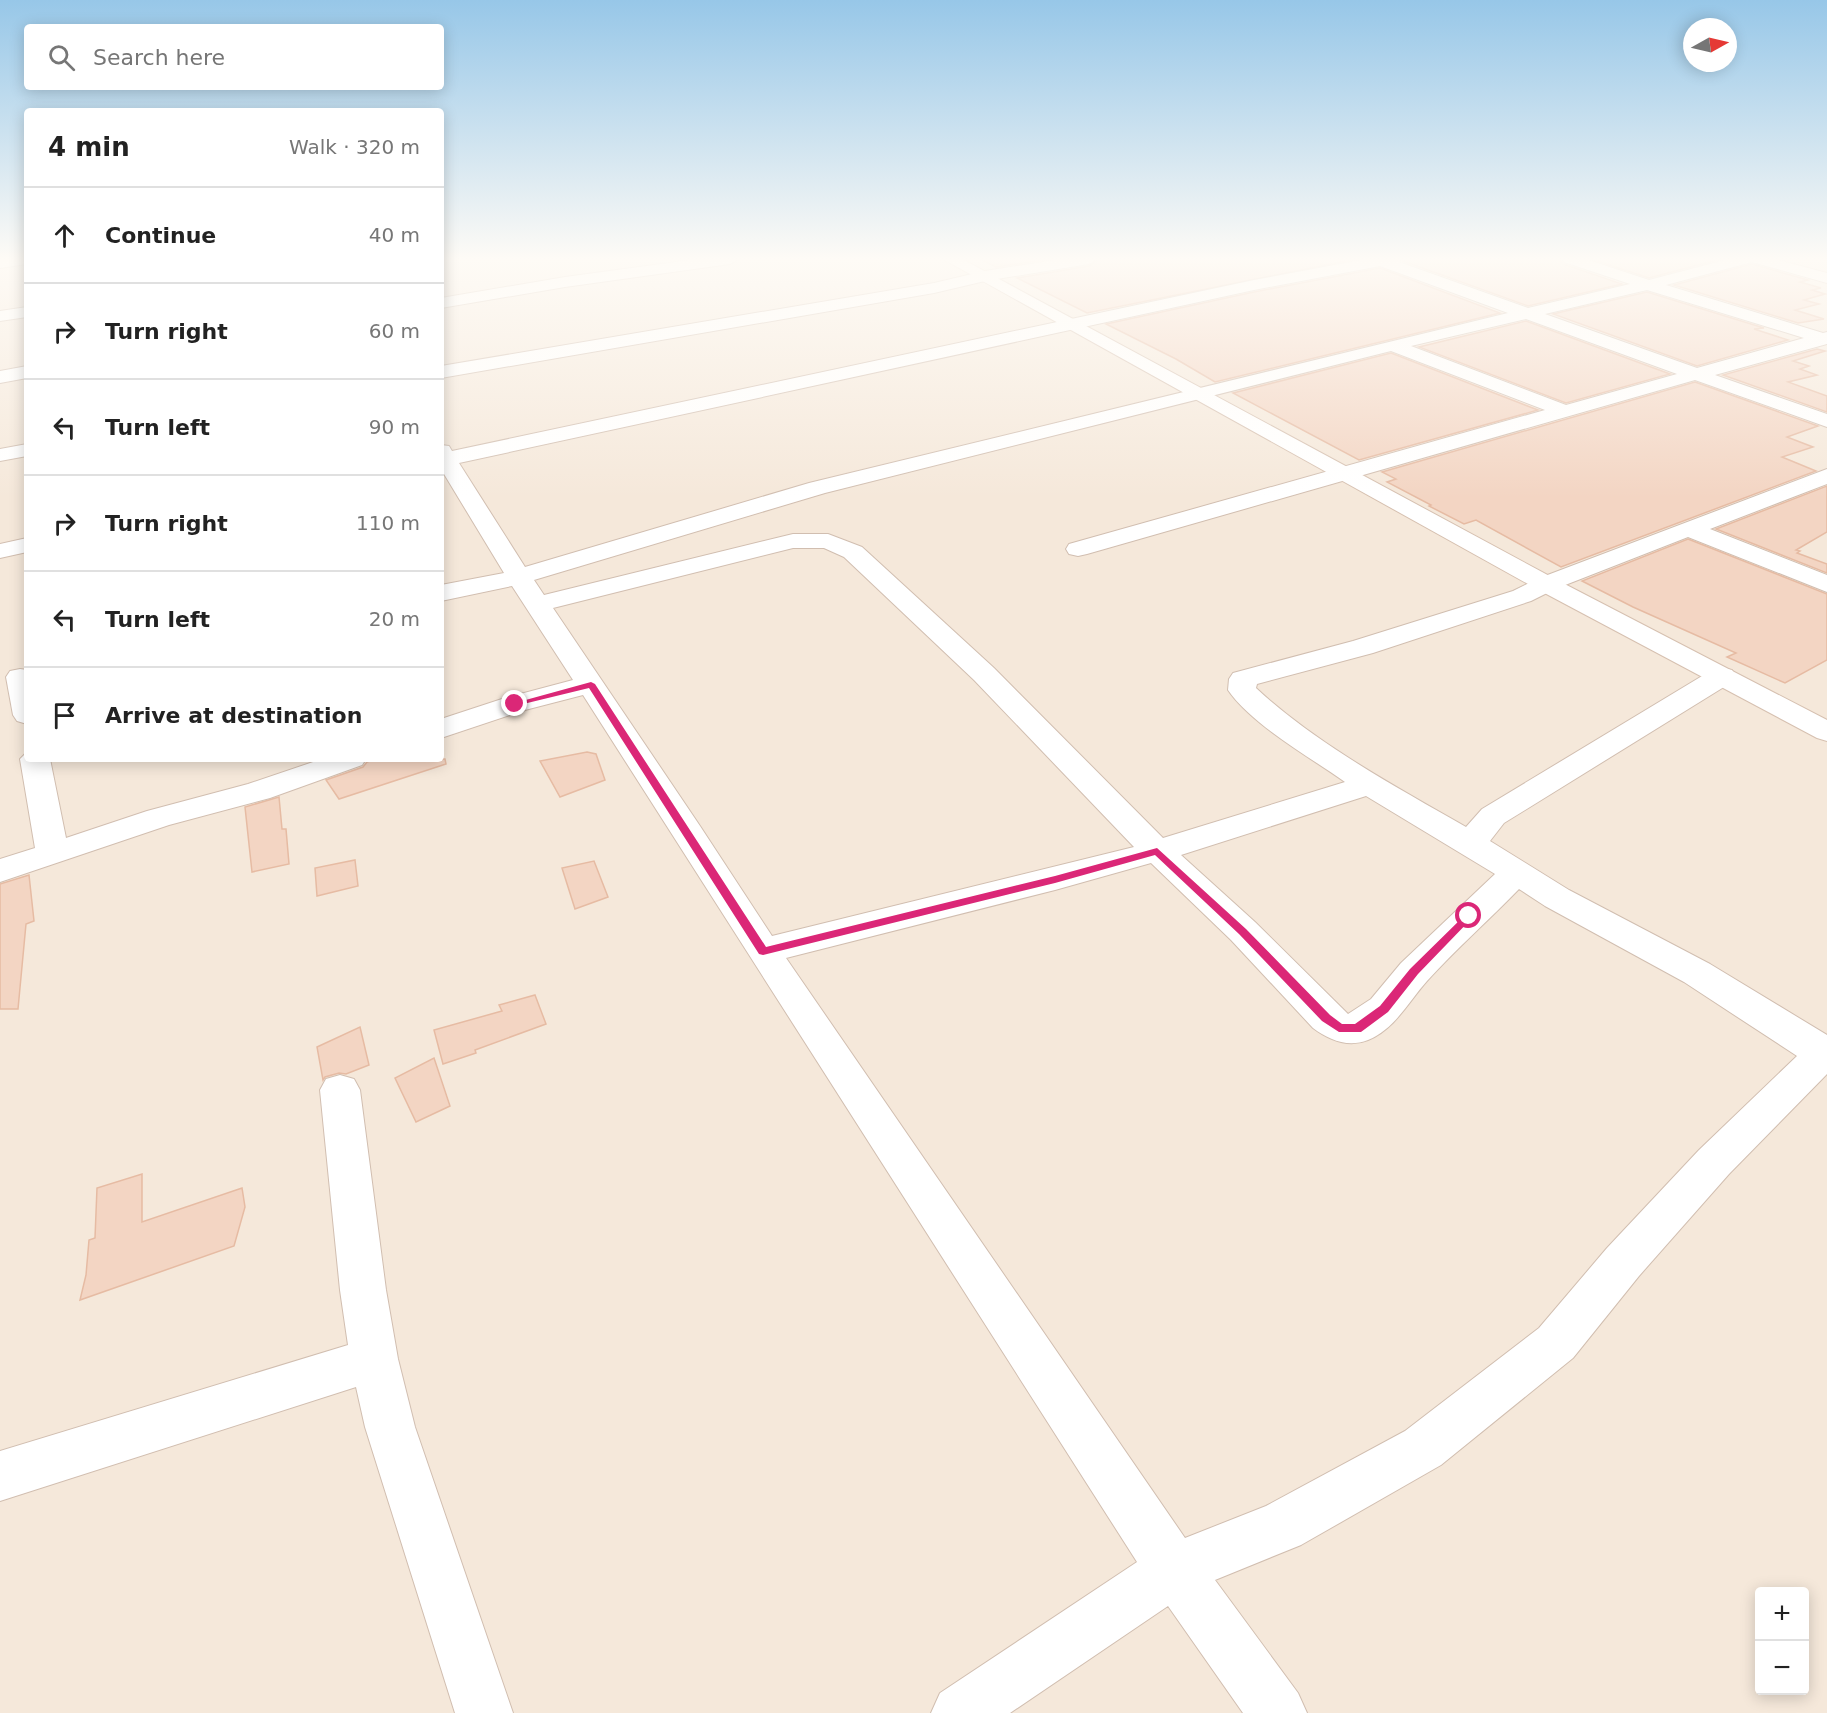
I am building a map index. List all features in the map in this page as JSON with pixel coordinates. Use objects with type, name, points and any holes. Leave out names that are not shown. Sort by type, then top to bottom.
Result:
[{"type":"street","points":[[444,371],[635,339]]},
{"type":"street","points":[[444,457],[1004,339]]},
{"type":"street","points":[[1096,339],[1546,584],[1827,732]]},
{"type":"street","points":[[529,590],[817,488],[1417,339]]},
{"type":"street","points":[[1597,339],[1827,421]]},
{"type":"street","points":[[1078,549],[1823,339]]},
{"type":"street","points":[[1392,345],[1565,411]]},
{"type":"street","points":[[0,377],[24,373]]},
{"type":"street","points":[[0,455],[24,451]]},
{"type":"street","points":[[444,460],[763,951],[1173,1570],[1278,1713]]},
{"type":"street","points":[[960,1713],[1173,1570],[1282,1526],[1423,1448],[1556,1343],[1623,1262],[1706,1171],[1825,1053],[1696,973],[1557,898],[1470,843],[1369,785],[1265,712],[1242,690],[1243,680],[1364,647],[1522,596],[1546,584],[1827,476]]},
{"type":"street","points":[[1688,529],[1827,584]]},
{"type":"street","points":[[444,593],[529,590],[793,541],[828,541],[853,552],[984,674],[1157,851],[1243,931],[1326,1018],[1339,1028],[1357,1029],[1384,1009],[1414,972],[1516,873]]},
{"type":"street","points":[[0,551],[24,546]]},
{"type":"street","points":[[1470,843],[1493,816],[1722,676]]},
{"type":"street","points":[[16,678],[24,706]]},
{"type":"street","points":[[444,728],[515,704],[591,684]]},
{"type":"street","points":[[36,762],[53,854]]},
{"type":"street","points":[[0,871],[158,819],[259,791],[342,762]]},
{"type":"street","points":[[763,951],[1055,879],[1157,851],[1369,785]]},
{"type":"street","points":[[340,1090],[374,1359],[390,1427],[484,1713]]},
{"type":"street","points":[[0,1476],[374,1359]]},
{"type":"shaded area","points":[[0,339],[24,339],[24,762],[444,762],[444,339],[1827,339],[1827,1713],[0,1713]]},
{"type":"building","points":[[1136,339],[1393,339],[1215,382]]},
{"type":"building","points":[[1452,339],[1575,339],[1670,374],[1566,403],[1419,347]]},
{"type":"building","points":[[1622,339],[1788,340],[1697,366]]},
{"type":"building","points":[[1817,349],[1825,351],[1793,361],[1809,366],[1800,369],[1817,375],[1788,382],[1827,396],[1827,412],[1723,375]]},
{"type":"building","points":[[1391,353],[1538,410],[1359,460],[1233,393]]},
{"type":"building","points":[[1695,382],[1818,426],[1787,437],[1813,447],[1782,457],[1816,471],[1561,567],[1476,520],[1464,524],[1429,506],[1431,505],[1387,482],[1396,479],[1382,472]]},
{"type":"building","points":[[1827,486],[1827,532],[1796,550],[1800,551],[1797,553],[1827,564],[1827,573],[1716,529]]},
{"type":"building","points":[[1688,539],[1827,594],[1827,660],[1785,683],[1727,657],[1736,653],[1633,607],[1582,581]]},
{"type":"building","points":[[587,752],[596,754],[605,780],[560,797],[540,761]]},
{"type":"building","points":[[444,759],[446,764],[339,799],[326,780],[363,767],[367,762],[444,762]]},
{"type":"building","points":[[279,797],[282,829],[286,829],[289,864],[252,872],[245,807]]},
{"type":"building","points":[[355,860],[358,886],[317,896],[315,868]]},
{"type":"building","points":[[594,861],[608,897],[575,909],[562,868]]},
{"type":"building","points":[[29,875],[34,921],[26,924],[18,1009],[0,1009],[0,884]]},
{"type":"building","points":[[535,995],[546,1024],[443,1064],[434,1030],[502,1011],[499,1005]]},
{"type":"building","points":[[360,1027],[369,1065],[346,1074],[339,1073],[325,1077],[323,1080],[317,1047]]},
{"type":"building","points":[[434,1058],[450,1106],[416,1122],[395,1078]]},
{"type":"building","points":[[142,1174],[142,1222],[242,1188],[245,1207],[234,1246],[80,1300],[86,1275],[89,1240],[95,1238],[97,1188]]},
{"type":"route","points":[[515,704],[591,684],[763,951],[1055,879],[1157,851],[1243,931],[1326,1018],[1339,1028],[1357,1029],[1384,1009],[1414,972],[1469,916]]}]
